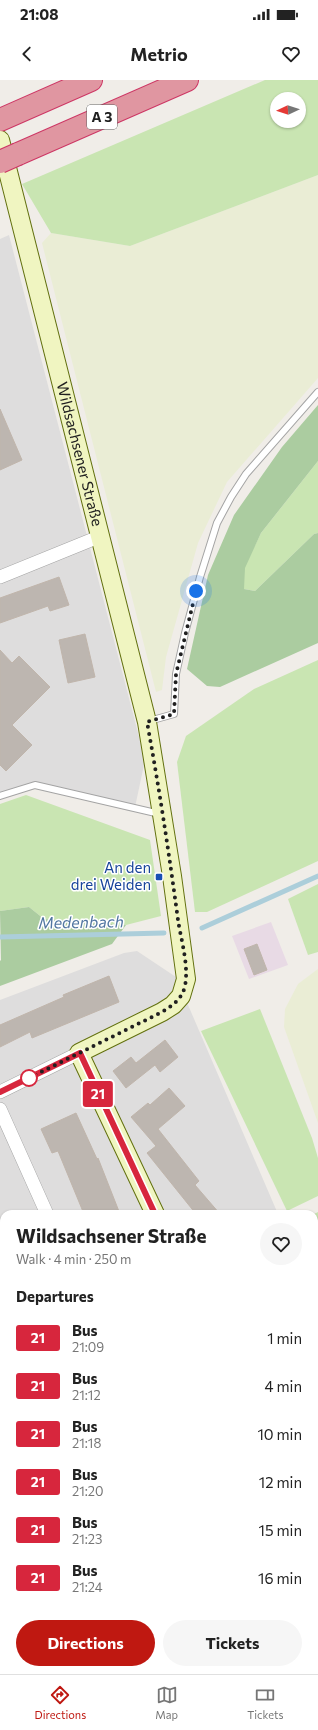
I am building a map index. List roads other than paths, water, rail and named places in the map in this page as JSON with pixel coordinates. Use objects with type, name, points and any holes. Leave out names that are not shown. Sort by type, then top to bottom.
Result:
[{"type":"highway","name":"A 3","points":[[4,118],[91,80]]},
{"type":"highway","name":"A 3","points":[[9,158],[186,80]]},
{"type":"main road","name":"Wildsachsener Straße","points":[[0,140],[147,722],[163,814],[184,962],[185,987],[181,996],[173,1005],[80,1053]]},
{"type":"main road","points":[[80,1053],[153,1210]]},
{"type":"street","points":[[0,577],[101,536]]},
{"type":"street","name":"Wildsachsener Straße","points":[[0,1092],[80,1053]]},
{"type":"street","points":[[0,1109],[45,1210]]},
{"type":"lane","points":[[147,722],[174,714],[176,674],[185,633],[200,577],[217,523],[246,474],[318,392]]},
{"type":"lane","points":[[0,796],[35,785],[163,814]]},
{"type":"waterway","name":"Medenbach","points":[[202,928],[318,876]]},
{"type":"waterway","name":"Medenbach","points":[[0,937],[164,933]]},
{"type":"place","name":"An den drei Weiden","points":[[159,877]]}]
